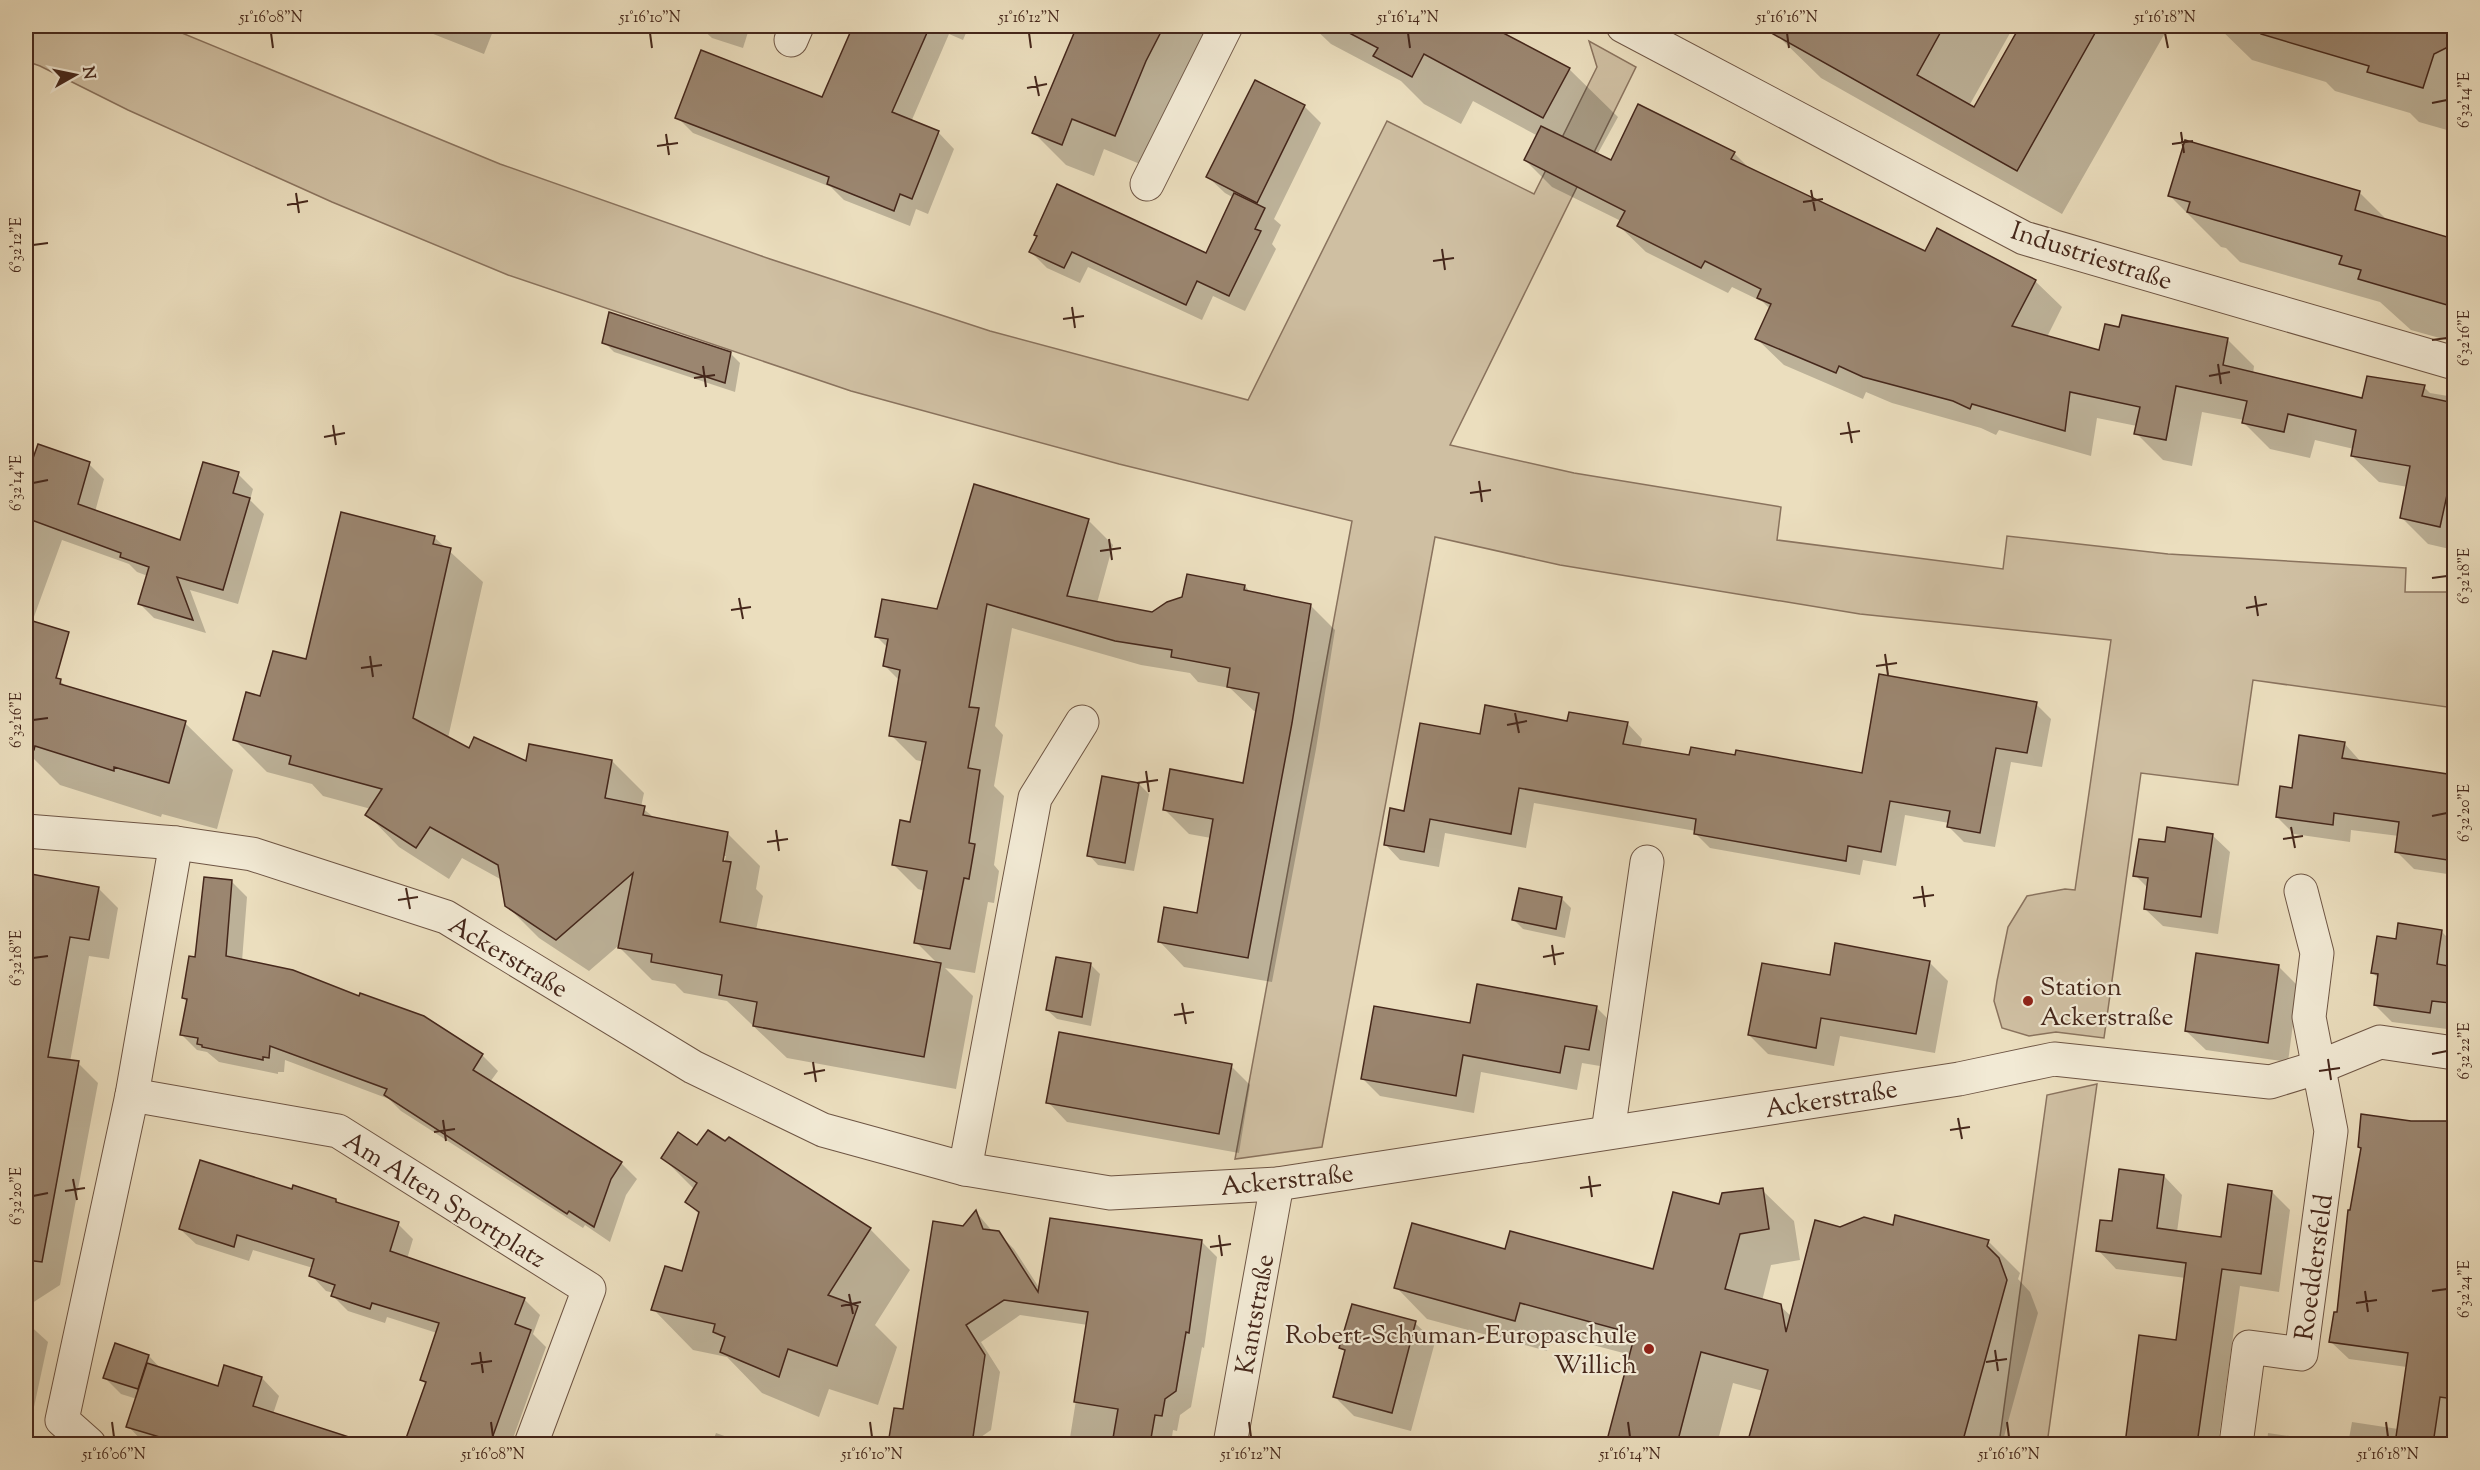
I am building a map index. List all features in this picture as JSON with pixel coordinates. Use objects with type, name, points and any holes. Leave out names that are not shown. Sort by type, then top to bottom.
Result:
[{"type":"street","points":[[1147,184],[1226,26]]},
{"type":"street","name":"Industriestraße","points":[[1633,28],[2024,238],[2454,363]]},
{"type":"street","points":[[964,1169],[1035,798],[1082,722]]},
{"type":"street","name":"Ackerstraße","points":[[26,831],[176,843],[252,854],[446,917],[704,1072],[822,1130],[964,1169],[1110,1193],[1277,1184],[1959,1079],[2054,1059],[2270,1082],[2319,1067]]},
{"type":"street","points":[[89,1444],[62,1420],[132,1095],[176,843]]},
{"type":"street","points":[[1608,1132],[1647,862]]},
{"type":"street","name":"Roeddersfeld","points":[[2236,1444],[2249,1347],[2301,1354],[2331,1131],[2309,1017],[2317,953],[2301,891]]},
{"type":"street","points":[[2319,1067],[2380,1042],[2454,1053]]},
{"type":"street","name":"Am Alten Sportplatz","points":[[132,1095],[338,1131],[589,1289],[531,1444]]},
{"type":"street","name":"Kantstraße","points":[[1230,1444],[1277,1184]]},
{"type":"shaded area","points":[[26,26],[165,26],[500,164],[770,259],[990,331],[1248,400],[1387,121],[1534,194],[1597,67],[1589,41],[1636,67],[1450,445],[1574,473],[1781,507],[1777,540],[2003,569],[2007,536],[2168,554],[2406,568],[2405,592],[2454,592],[2454,708],[2253,680],[2238,785],[2141,773],[2104,1038],[2056,1032],[2029,1036],[2002,1028],[1994,1001],[2008,927],[2027,896],[2065,889],[2075,890],[2111,640],[1860,614],[1560,565],[1435,537],[1322,1147],[1235,1159],[1352,521],[1119,464],[851,391],[508,275],[332,202],[128,110],[26,61]]},
{"type":"shaded area","points":[[2097,1084],[2047,1444],[1999,1444],[2047,1095]]},
{"type":"building","points":[[853,26],[930,26],[892,112],[939,131],[912,199],[900,194],[894,211],[827,184],[829,177],[675,118],[701,50],[822,97]]},
{"type":"building","points":[[1077,26],[1164,26],[1146,61],[1115,136],[1072,119],[1062,145],[1032,133]]},
{"type":"building","points":[[1336,26],[1490,26],[1570,68],[1543,118],[1424,54],[1412,77],[1373,56],[1378,48]]},
{"type":"building","points":[[1759,26],[1944,26],[1917,75],[1974,107],[2020,26],[2099,26],[2017,171]]},
{"type":"building","points":[[2263,26],[2454,26],[2454,44],[2434,54],[2423,88],[2367,72],[2369,66],[2261,34]]},
{"type":"building","points":[[1255,80],[1305,105],[1257,203],[1206,177]]},
{"type":"building","points":[[1638,104],[1735,152],[1731,159],[1925,251],[1937,228],[2036,280],[2012,326],[2099,350],[2105,324],[2119,327],[2122,315],[2228,338],[2223,365],[2362,398],[2367,376],[2425,385],[2422,396],[2454,403],[2454,463],[2440,527],[2400,518],[2410,466],[2351,456],[2356,430],[2288,414],[2284,432],[2242,423],[2247,401],[2176,386],[2166,440],[2134,434],[2140,407],[2070,392],[2065,431],[1972,404],[1970,409],[1953,401],[1863,377],[1839,366],[1836,373],[1755,339],[1771,304],[1757,298],[1761,289],[1705,261],[1701,268],[1617,226],[1625,211],[1524,160],[1541,126],[1611,160]]},
{"type":"building","points":[[2185,140],[2360,191],[2355,210],[2454,239],[2454,307],[2358,279],[2361,270],[2339,264],[2342,256],[2187,212],[2190,202],[2168,196]]},
{"type":"building","points":[[1057,184],[1206,253],[1234,193],[1265,208],[1255,229],[1261,231],[1229,296],[1197,281],[1186,305],[1072,252],[1064,268],[1029,252],[1037,236],[1034,235]]},
{"type":"building","points":[[609,312],[731,352],[725,383],[602,343]]},
{"type":"building","points":[[38,444],[90,462],[78,504],[180,540],[203,462],[239,472],[233,493],[250,498],[223,590],[177,577],[193,620],[138,604],[149,567],[120,557],[121,553],[26,518],[26,478]]},
{"type":"building","points":[[974,484],[1089,519],[1067,596],[1152,612],[1167,602],[1182,597],[1187,574],[1245,585],[1244,590],[1311,604],[1292,723],[1248,958],[1158,942],[1164,907],[1197,913],[1213,819],[1163,810],[1170,769],[1243,783],[1259,693],[1227,687],[1230,668],[1171,657],[1172,650],[1115,641],[987,604],[969,707],[979,708],[968,768],[980,770],[969,843],[975,844],[969,879],[964,878],[950,949],[914,943],[927,871],[892,865],[900,820],[910,822],[926,742],[889,736],[900,670],[883,666],[888,639],[875,637],[882,599],[937,609]]},
{"type":"building","points":[[341,512],[435,536],[433,544],[451,548],[413,718],[469,748],[474,737],[526,761],[529,744],[612,760],[605,798],[645,806],[643,815],[728,832],[723,861],[731,862],[720,922],[941,963],[924,1057],[753,1026],[757,1002],[719,995],[722,975],[651,962],[652,954],[618,948],[633,873],[556,940],[505,906],[498,865],[430,827],[416,848],[365,815],[382,789],[289,764],[291,756],[233,740],[246,692],[260,696],[273,651],[306,659]]},
{"type":"building","points":[[26,619],[69,632],[56,678],[61,679],[60,684],[186,721],[169,783],[114,767],[114,771],[35,746],[34,750],[26,749]]},
{"type":"building","points":[[1879,674],[2037,702],[2027,753],[1996,748],[1980,833],[1947,827],[1950,811],[1890,801],[1881,852],[1848,846],[1846,861],[1694,834],[1696,819],[1519,788],[1511,834],[1430,819],[1424,852],[1384,845],[1390,808],[1404,811],[1420,723],[1480,734],[1485,705],[1567,721],[1569,712],[1628,722],[1623,744],[1689,755],[1691,747],[1735,755],[1736,750],[1862,773]]},
{"type":"building","points":[[2299,735],[2345,742],[2342,758],[2454,775],[2454,861],[2395,852],[2399,822],[2334,813],[2333,825],[2276,817],[2280,786],[2292,788]]},
{"type":"building","points":[[1102,776],[1139,783],[1125,863],[1087,856]]},
{"type":"building","points":[[2167,827],[2213,834],[2201,917],[2144,909],[2148,878],[2133,876],[2139,839],[2165,842]]},
{"type":"building","points":[[26,873],[99,887],[89,940],[70,937],[48,1057],[79,1061],[42,1262],[26,1260]]},
{"type":"building","points":[[204,877],[232,880],[226,956],[293,970],[359,996],[360,993],[424,1016],[483,1054],[473,1070],[622,1162],[611,1179],[594,1227],[569,1211],[567,1214],[384,1095],[387,1089],[270,1046],[269,1058],[263,1057],[263,1060],[202,1047],[197,1044],[198,1038],[180,1035],[187,999],[182,998],[189,956],[195,957]]},
{"type":"building","points":[[1519,888],[1562,897],[1556,929],[1512,920]]},
{"type":"building","points":[[2398,923],[2442,930],[2437,964],[2454,967],[2450,1003],[2432,1001],[2430,1013],[2374,1005],[2378,974],[2371,973],[2377,936],[2396,939]]},
{"type":"building","points":[[1835,943],[1930,961],[1916,1034],[1821,1018],[1816,1048],[1748,1035],[1762,963],[1830,975]]},
{"type":"building","points":[[2196,953],[2279,965],[2268,1043],[2185,1031]]},
{"type":"building","points":[[1056,957],[1091,963],[1082,1017],[1046,1010]]},
{"type":"building","points":[[1477,984],[1597,1006],[1589,1050],[1565,1046],[1560,1073],[1463,1055],[1456,1096],[1361,1079],[1374,1006],[1470,1023]]},
{"type":"building","points":[[1059,1032],[1232,1064],[1219,1134],[1046,1103]]},
{"type":"building","points":[[2361,1114],[2411,1121],[2454,1121],[2454,1399],[2440,1397],[2433,1444],[2395,1444],[2408,1353],[2329,1342],[2334,1312],[2337,1312],[2348,1210],[2350,1210],[2361,1148],[2358,1147]]},
{"type":"building","points":[[708,1130],[725,1141],[729,1137],[871,1228],[828,1295],[858,1306],[837,1366],[788,1349],[779,1377],[720,1352],[725,1337],[713,1332],[715,1324],[651,1310],[665,1266],[682,1271],[699,1212],[685,1202],[697,1183],[661,1158],[678,1132],[697,1145]]},
{"type":"building","points":[[200,1160],[292,1189],[293,1185],[336,1199],[336,1202],[399,1222],[390,1251],[525,1298],[515,1324],[531,1330],[490,1444],[404,1444],[426,1382],[420,1380],[439,1323],[372,1303],[370,1309],[331,1296],[335,1285],[309,1276],[314,1259],[237,1235],[234,1247],[179,1229]]},
{"type":"building","points":[[2119,1169],[2164,1175],[2157,1228],[2221,1237],[2228,1184],[2272,1191],[2261,1274],[2222,1269],[2197,1444],[2125,1444],[2139,1335],[2176,1340],[2186,1263],[2096,1251],[2100,1220],[2112,1221]]},
{"type":"building","points":[[1763,1188],[1769,1229],[1740,1234],[1725,1289],[1781,1304],[1786,1332],[1815,1220],[1840,1227],[1864,1217],[1893,1225],[1895,1215],[1989,1240],[1987,1246],[1999,1258],[2007,1280],[1962,1444],[1747,1444],[1768,1370],[1701,1352],[1677,1444],[1606,1444],[1635,1334],[1520,1303],[1515,1321],[1394,1288],[1412,1223],[1505,1249],[1510,1231],[1653,1269],[1673,1192],[1719,1204],[1722,1193]]},
{"type":"building","points":[[976,1210],[983,1229],[999,1231],[1038,1292],[1050,1218],[1202,1240],[1189,1333],[1186,1332],[1176,1391],[1165,1399],[1162,1416],[1155,1415],[1150,1444],[1112,1444],[1118,1409],[1074,1402],[1088,1312],[1004,1300],[966,1325],[985,1355],[972,1444],[888,1444],[894,1408],[903,1409],[933,1221],[963,1226]]},
{"type":"building","points":[[1352,1304],[1416,1321],[1392,1413],[1333,1397],[1345,1350],[1339,1348]]},
{"type":"building","points":[[115,1343],[149,1355],[138,1389],[103,1378]]},
{"type":"building","points":[[147,1363],[218,1386],[224,1365],[262,1377],[253,1406],[352,1438],[351,1444],[183,1444],[126,1427]]},
{"type":"place","name":"Station Ackerstraße","points":[[2028,1001]]},
{"type":"place","name":"Robert-Schuman-Europaschule Willich","points":[[1649,1349]]}]
